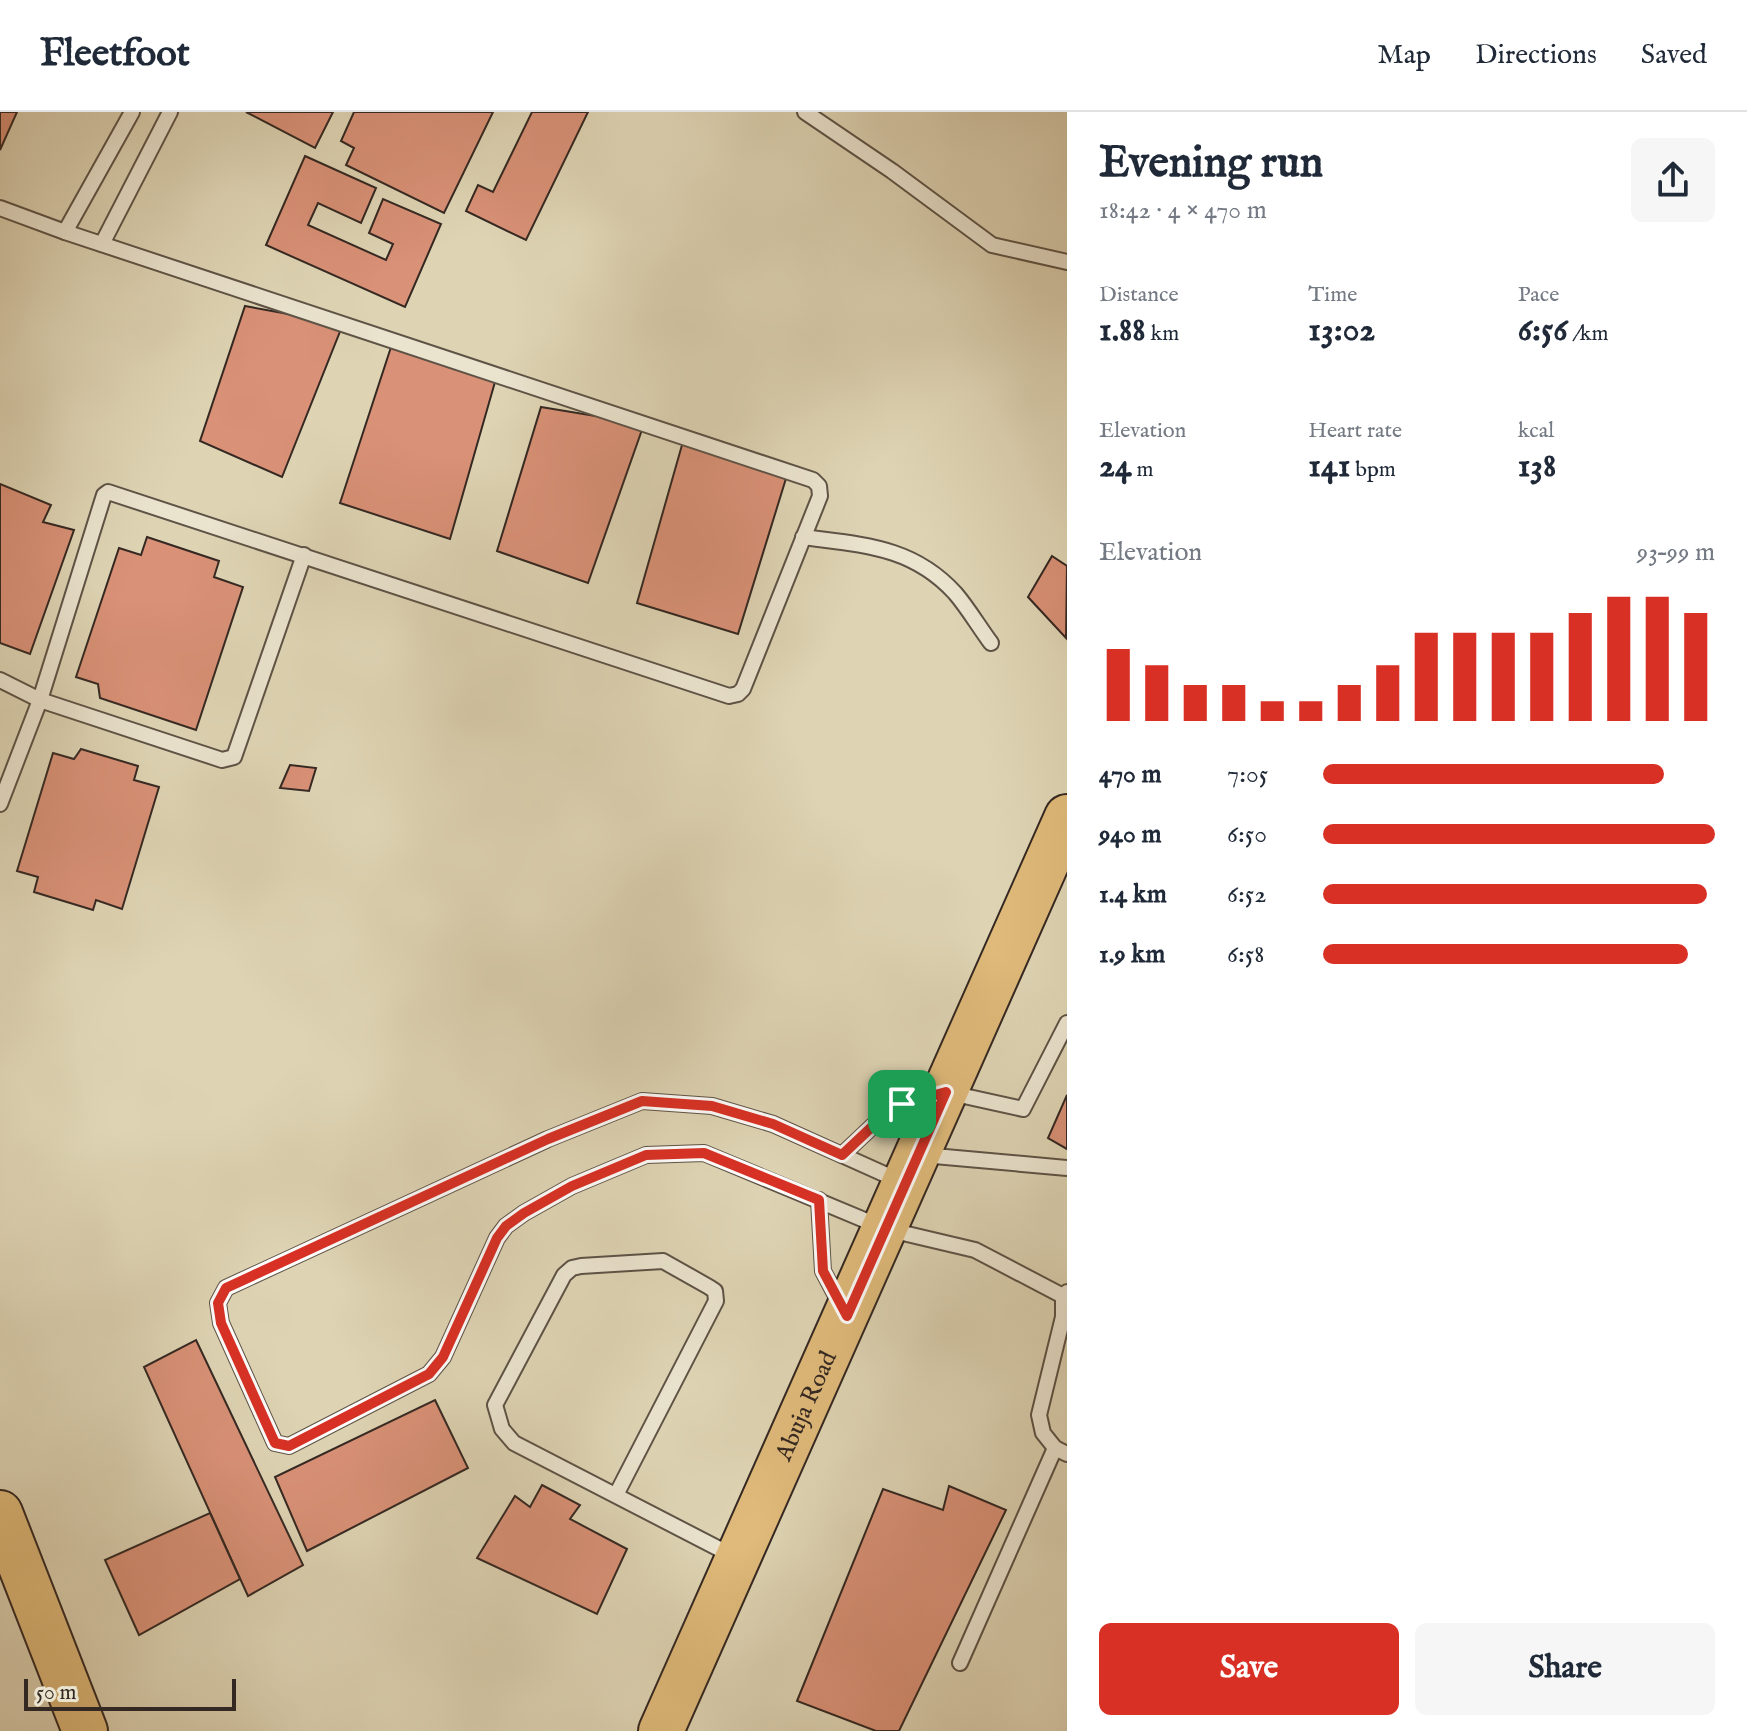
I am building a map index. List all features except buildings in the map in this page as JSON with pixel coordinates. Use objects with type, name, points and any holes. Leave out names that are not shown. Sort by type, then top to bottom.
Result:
[{"type":"main road","name":"Abuja Road","points":[[661,1731],[1067,819]]},
{"type":"main road","points":[[0,1513],[85,1731]]},
{"type":"lane","points":[[65,232],[132,112]]},
{"type":"lane","points":[[102,244],[170,112]]},
{"type":"lane","points":[[805,112],[992,245],[1067,262]]},
{"type":"lane","points":[[0,208],[813,480],[819,486],[820,496],[743,689],[729,696],[108,492],[104,495],[40,700],[0,804]]},
{"type":"lane","points":[[803,537],[883,548],[916,560],[955,593],[991,643]]},
{"type":"lane","points":[[0,680],[40,700],[228,760],[234,757],[304,555]]},
{"type":"lane","points":[[842,1155],[877,1122],[902,1104],[946,1092],[1023,1109],[1067,1023]]},
{"type":"lane","points":[[960,1663],[1061,1451],[1043,1433],[1039,1415],[1063,1317],[1065,1294],[975,1250],[886,1229],[704,1153],[646,1155],[572,1186],[506,1226],[497,1238],[443,1357],[429,1374],[289,1446],[275,1443],[221,1323],[218,1303],[226,1288],[548,1139],[642,1101],[712,1106],[773,1124],[842,1155],[912,1169],[1067,1168]]},
{"type":"lane","points":[[819,1200],[823,1271],[847,1316]]},
{"type":"lane","points":[[616,1495],[716,1301],[715,1291],[663,1261],[572,1268],[564,1275],[495,1405],[502,1429],[514,1443],[739,1559]]},
{"type":"route","points":[[946,1092],[847,1316],[823,1271],[819,1200],[704,1153],[646,1155],[572,1186],[524,1213],[506,1226],[497,1238],[443,1357],[429,1374],[289,1446],[275,1443],[221,1323],[218,1303],[226,1288],[548,1139],[642,1101],[712,1106],[773,1124],[842,1155],[877,1122],[902,1104],[946,1092]]}]
